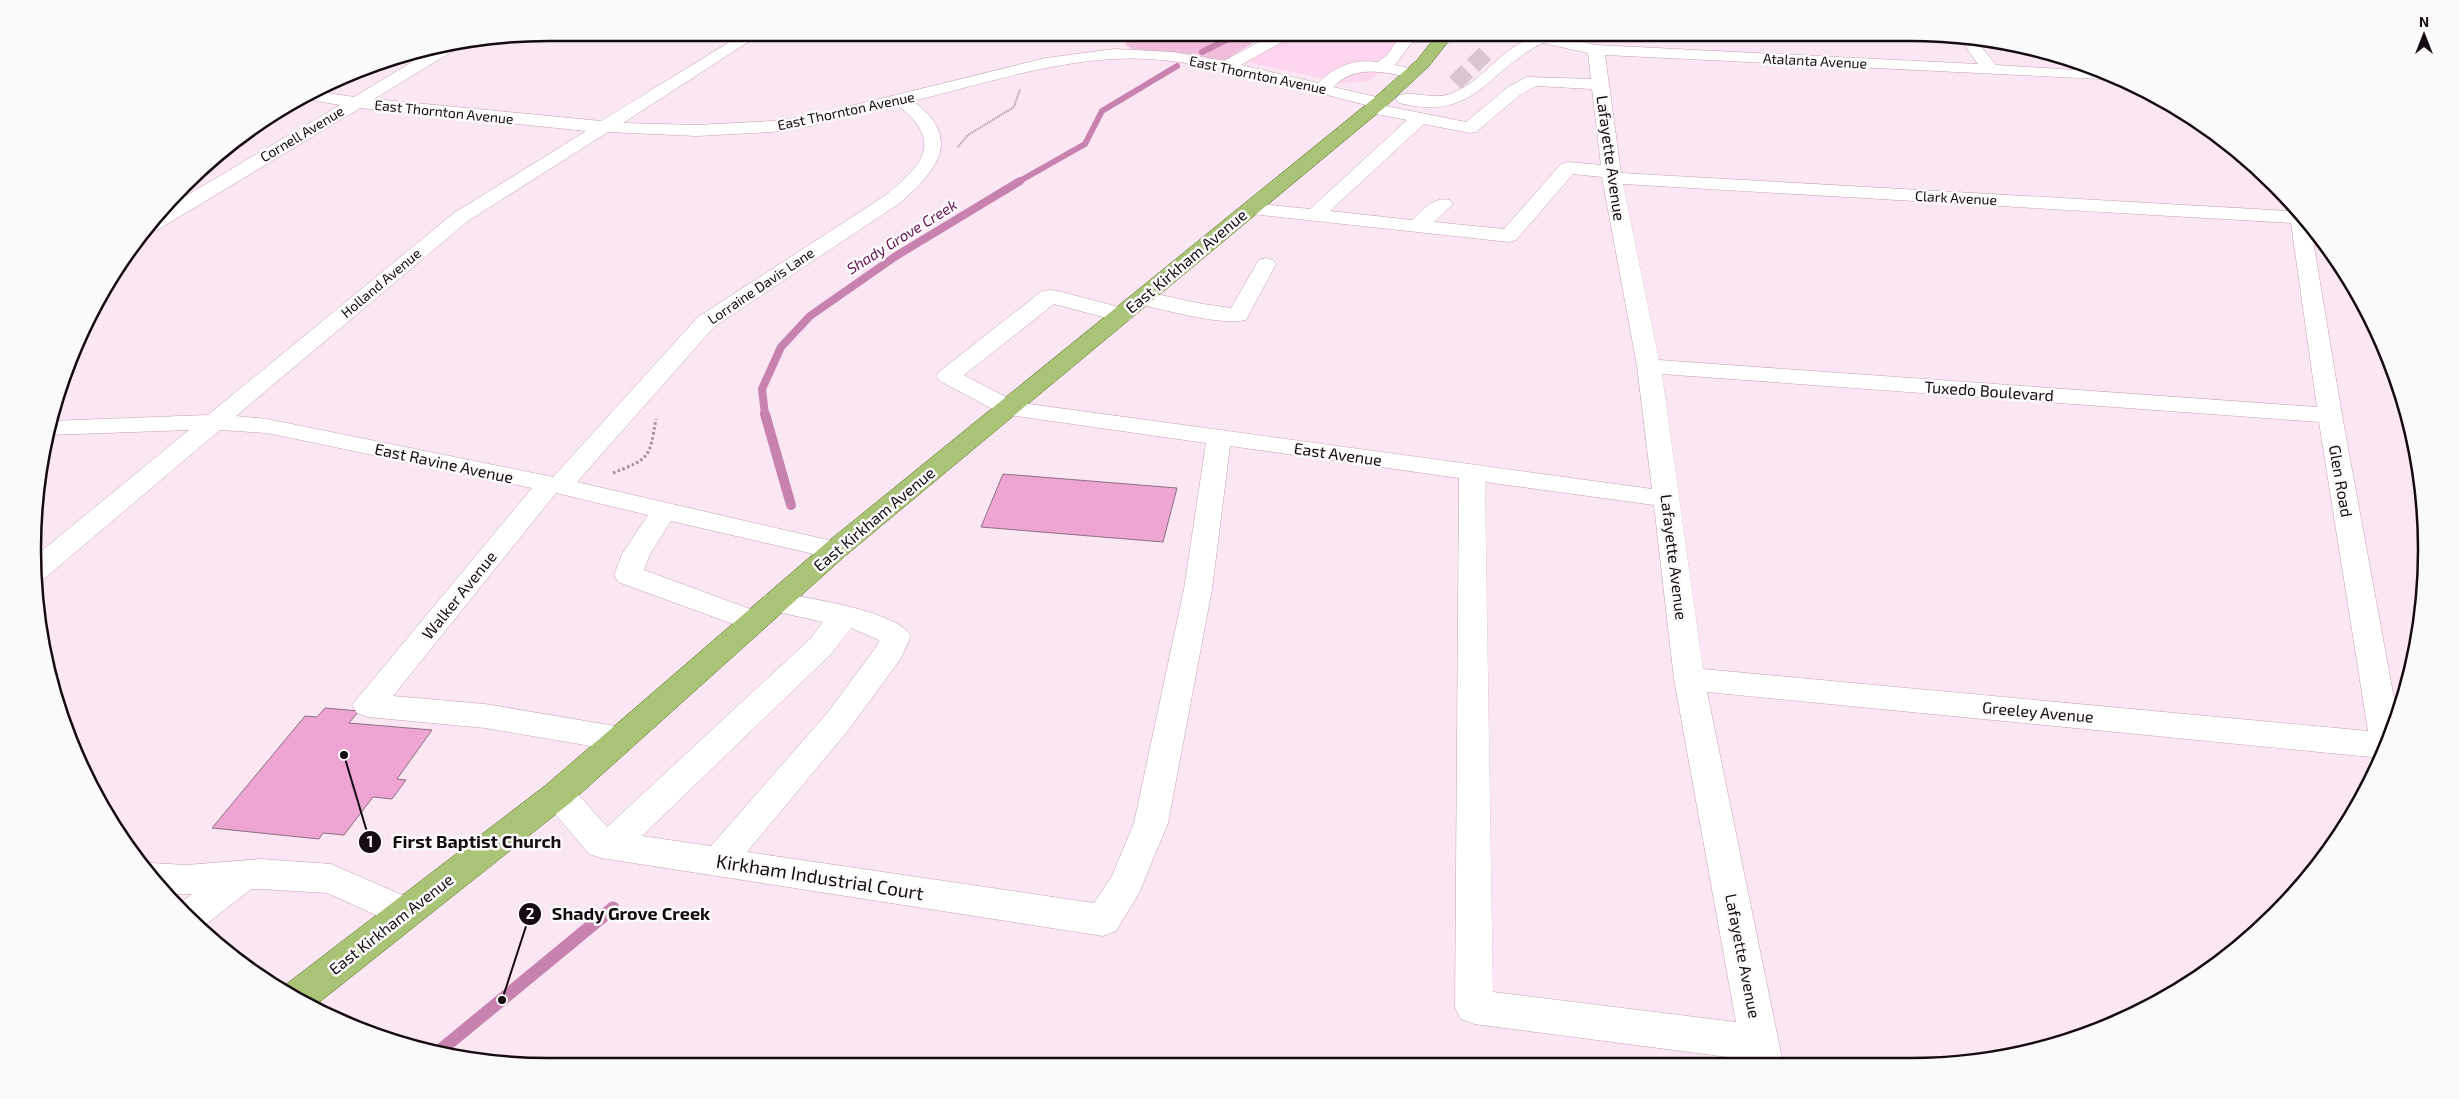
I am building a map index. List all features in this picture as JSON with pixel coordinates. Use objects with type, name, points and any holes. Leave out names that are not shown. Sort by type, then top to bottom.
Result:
[{"type":"main road","name":"East Kirkham Avenue","points":[[301,993],[558,794],[835,550],[1379,102],[1412,73],[1441,41]]},
{"type":"street","name":"Holland Avenue","points":[[41,566],[460,217],[600,127],[739,41]]},
{"type":"street","points":[[1227,66],[1272,41]]},
{"type":"street","points":[[1382,67],[1394,57],[1404,41]]},
{"type":"street","name":"Atalanta Avenue","points":[[1502,45],[1518,41]]},
{"type":"street","points":[[1379,102],[1440,103],[1452,101],[1467,94],[1527,41]]},
{"type":"street","name":"Atalanta Avenue","points":[[1546,41],[1596,50],[2091,75]]},
{"type":"street","points":[[1972,45],[1991,70]]},
{"type":"street","name":"East Thornton Avenue","points":[[319,97],[354,103],[600,127],[713,132],[775,127],[901,100],[1115,46],[1227,66],[1379,102]]},
{"type":"street","name":"Lafayette Avenue","points":[[1596,50],[1612,175],[1649,366],[1690,679],[1761,1053]]},
{"type":"street","name":"Cornell Avenue","points":[[164,218],[436,55]]},
{"type":"street","points":[[1322,88],[1341,72],[1359,66],[1382,67],[1412,73]]},
{"type":"street","points":[[1379,102],[1420,118],[1470,128],[1514,91],[1539,74],[1558,84],[1600,84]]},
{"type":"street","points":[[1440,103],[1445,92],[1455,83]]},
{"type":"street","name":"Lorraine Davis Lane","points":[[554,485],[706,322],[893,199],[918,178],[931,159],[935,144],[932,133],[924,119],[901,100]]},
{"type":"street","points":[[1314,216],[1420,118]]},
{"type":"street","name":"Clark Avenue","points":[[1417,226],[1509,236],[1568,168],[1612,175],[2293,216]]},
{"type":"street","points":[[1250,209],[1417,226],[1443,204]]},
{"type":"street","name":"Glen Road","points":[[2301,226],[2330,415],[2384,730]]},
{"type":"street","points":[[1132,307],[1238,315],[1266,264]]},
{"type":"street","name":"East Avenue","points":[[1132,307],[1050,296],[948,376],[1009,408],[1667,499]]},
{"type":"street","name":"Tuxedo Boulevard","points":[[1649,366],[2330,415]]},
{"type":"street","name":"East Ravine Avenue","points":[[57,428],[212,422],[267,426],[554,485],[835,550]]},
{"type":"street","name":"Kirkham Industrial Court","points":[[558,794],[602,844],[1103,920],[1127,883],[1151,823],[1198,589],[1219,438]]},
{"type":"street","points":[[1472,473],[1474,1007],[1761,1053]]},
{"type":"street","name":"Walker Avenue","points":[[554,485],[368,705],[485,716],[620,740]]},
{"type":"street","points":[[665,510],[636,554],[628,576],[765,612],[844,616],[861,620],[896,636],[890,650],[839,720],[718,862]]},
{"type":"street","points":[[610,845],[821,646],[844,616]]},
{"type":"street","name":"Greeley Avenue","points":[[1690,679],[2378,745]]},
{"type":"street","points":[[162,879],[186,880],[261,874],[331,879],[405,913]]},
{"type":"street","points":[[195,913],[242,876]]},
{"type":"shaded area","points":[[1126,41],[1256,41],[1224,61],[1190,54],[1132,49],[1126,45]]},
{"type":"shaded area","points":[[1261,41],[1409,41],[1389,66],[1369,81],[1345,83],[1231,59]]},
{"type":"building","points":[[1003,474],[1177,488],[1163,542],[981,527]]},
{"type":"building","points":[[325,708],[359,711],[349,723],[432,730],[397,779],[406,780],[392,799],[373,797],[344,835],[323,833],[319,839],[212,828],[305,716],[317,717]]},
{"type":"waterway","name":"Shady Grove Creek","points":[[1202,52],[1224,41]]},
{"type":"waterway","name":"Shady Grove Creek","points":[[1018,182],[1085,144],[1102,111],[1177,66]]},
{"type":"waterway","name":"Shady Grove Creek","points":[[765,415],[762,389],[781,347],[810,316],[896,256],[1020,181]]},
{"type":"waterway","name":"Shady Grove Creek","points":[[765,414],[791,505]]},
{"type":"waterway","name":"Shady Grove Creek","points":[[445,1047],[613,908]]},
{"type":"tunnel","points":[[1455,83],[1490,49]]},
{"type":"place","name":"First Baptist Church","points":[[344,755]]},
{"type":"place","name":"Shady Grove Creek","points":[[502,1000]]}]
